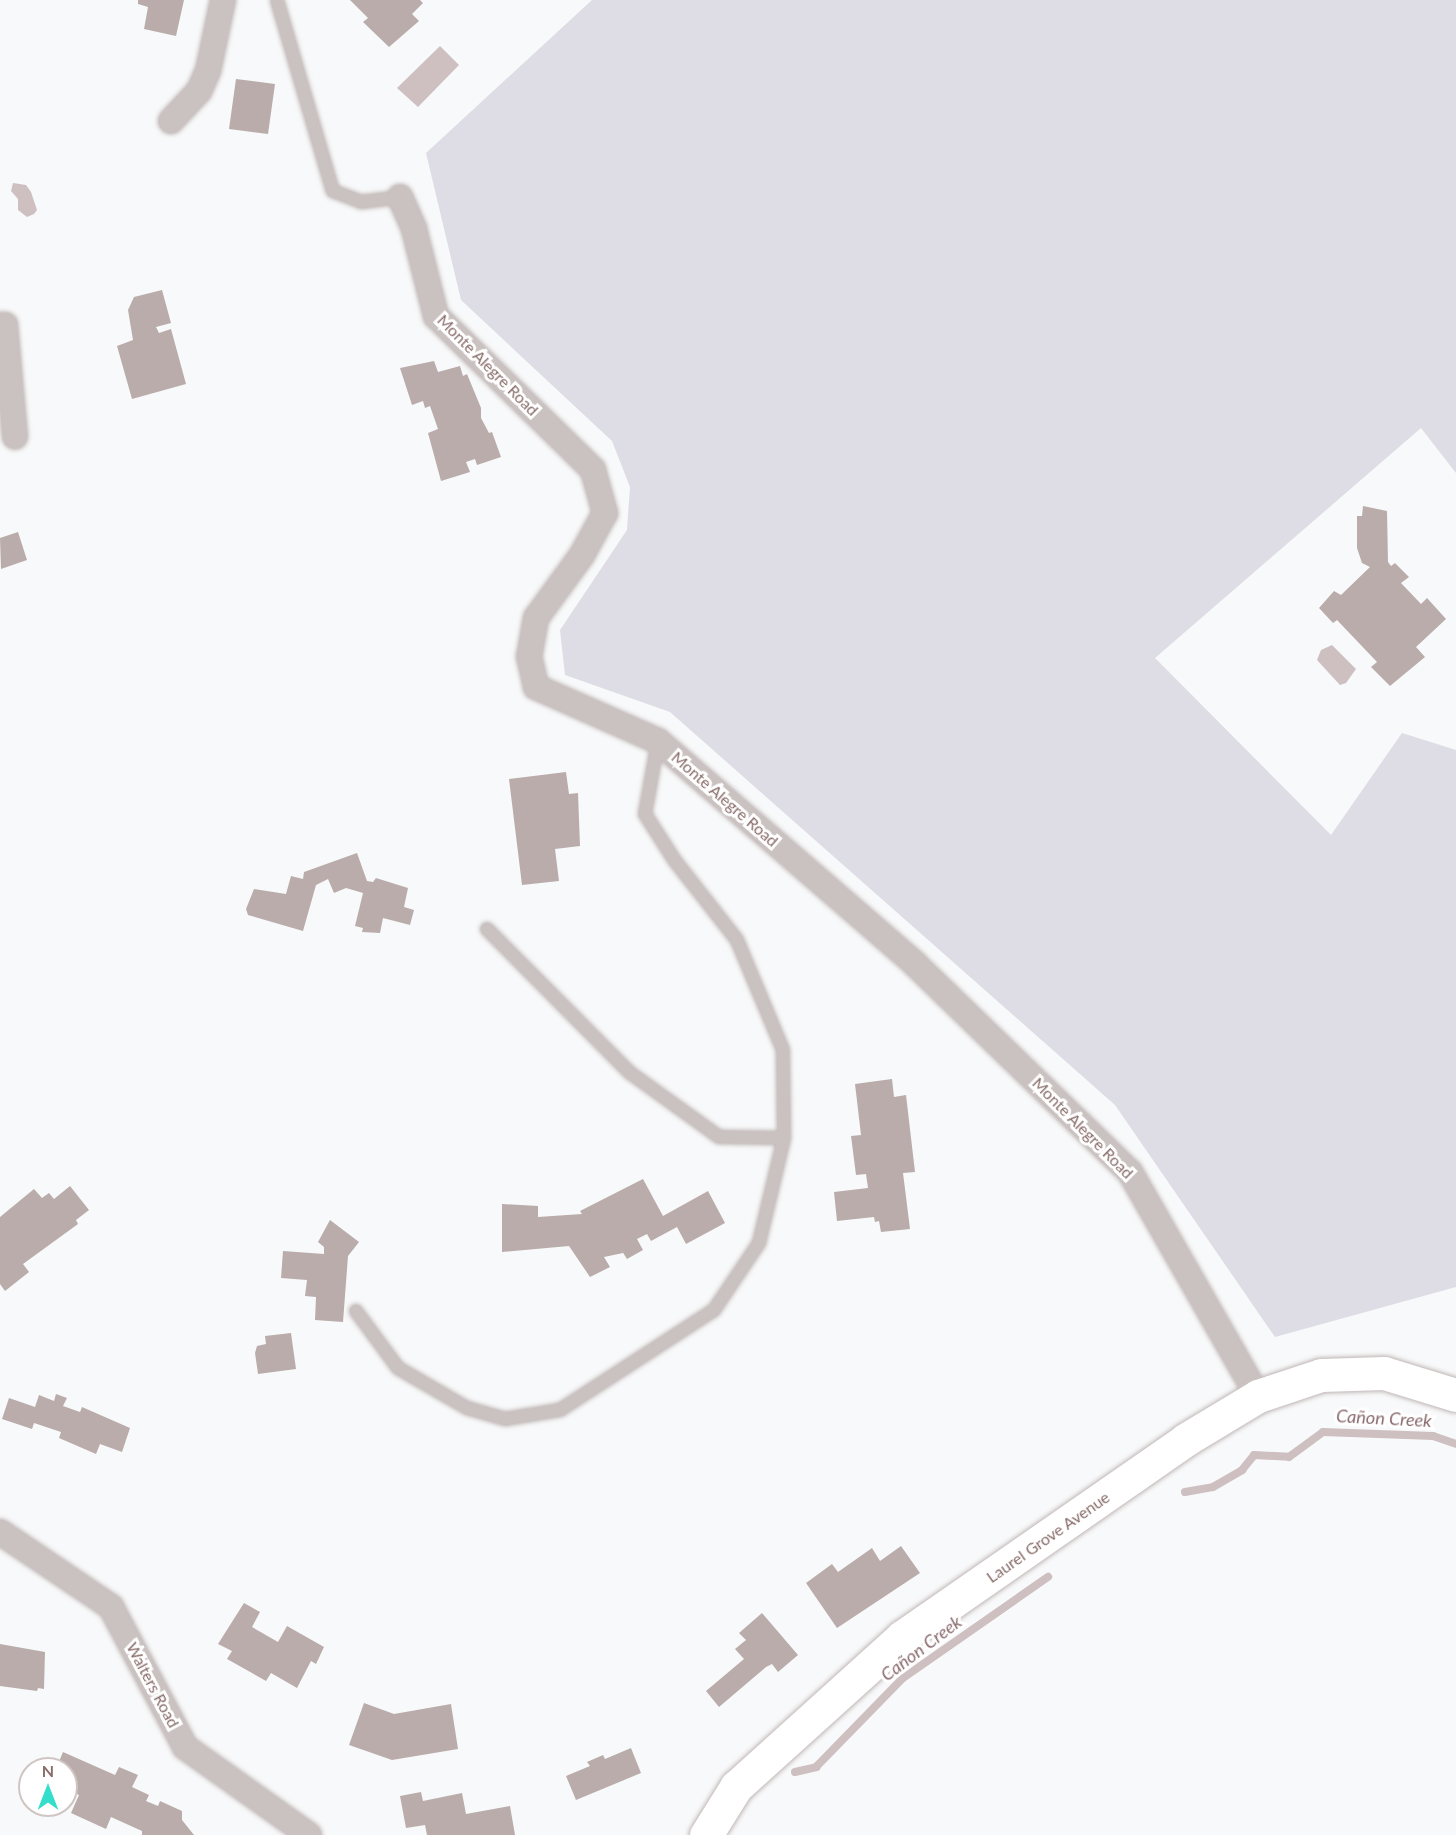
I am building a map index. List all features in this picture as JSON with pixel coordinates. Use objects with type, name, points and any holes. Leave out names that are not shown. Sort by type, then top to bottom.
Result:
[{"type":"street","points":[[171,121],[199,91],[208,71],[223,0]]},
{"type":"street","name":"Monte Alegre Road","points":[[400,197],[414,229],[436,315],[593,470],[605,513],[582,555],[536,618],[529,656],[536,687],[658,741],[915,964],[1131,1172],[1258,1396]]},
{"type":"street","points":[[0,326],[4,325],[15,437]]},
{"type":"street","name":"Laurel Grove Avenue","points":[[706,1835],[736,1787],[902,1637],[1185,1440],[1258,1396],[1321,1375],[1384,1373],[1456,1395]]},
{"type":"street","name":"Walters Road","points":[[0,1532],[111,1607],[185,1747],[309,1835]]},
{"type":"lane","points":[[277,0],[333,191],[362,202],[400,197]]},
{"type":"lane","points":[[356,1311],[398,1368],[467,1408],[505,1419],[560,1410],[714,1310],[759,1243],[784,1138],[783,1050],[736,940],[675,861],[645,814],[658,741]]},
{"type":"lane","points":[[487,929],[628,1072],[719,1137],[784,1138]]},
{"type":"shaded area","points":[[592,0],[1456,0],[1456,473],[1421,428],[1155,658],[1331,835],[1402,733],[1456,750],[1456,1287],[1275,1337],[1115,1105],[670,712],[565,675],[560,630],[627,530],[630,487],[612,441],[461,300],[426,153]]},
{"type":"shaded area","points":[[440,46],[459,65],[418,107],[397,88]]},
{"type":"shaded area","points":[[13,183],[26,185],[31,192],[37,210],[34,214],[27,217],[18,210],[18,199],[11,191]]},
{"type":"shaded area","points":[[1332,645],[1356,669],[1346,683],[1340,685],[1317,660],[1321,650]]},
{"type":"building","points":[[138,0],[184,0],[176,36],[144,29],[148,7],[138,4]]},
{"type":"building","points":[[350,0],[420,0],[423,3],[412,14],[419,21],[389,47],[363,22],[368,18]]},
{"type":"building","points":[[236,79],[275,84],[268,134],[229,129]]},
{"type":"building","points":[[162,290],[171,323],[156,327],[159,333],[171,329],[186,384],[132,399],[117,346],[133,340],[128,310],[134,297]]},
{"type":"building","points":[[434,361],[438,372],[460,366],[463,376],[467,374],[481,408],[481,418],[489,433],[492,432],[501,457],[477,465],[475,459],[466,462],[470,472],[441,481],[428,433],[438,429],[430,406],[425,408],[423,401],[412,405],[400,368]]},
{"type":"building","points":[[1363,506],[1387,511],[1388,562],[1391,566],[1395,563],[1409,577],[1401,583],[1421,604],[1427,598],[1446,619],[1416,647],[1425,657],[1390,686],[1371,667],[1377,662],[1337,620],[1333,623],[1319,608],[1334,591],[1341,595],[1370,567],[1362,563],[1357,548],[1357,516],[1362,516]]},
{"type":"building","points":[[18,532],[27,560],[1,569],[0,538]]},
{"type":"building","points":[[566,772],[569,794],[578,793],[580,846],[555,849],[559,881],[522,885],[509,779]]},
{"type":"building","points":[[357,853],[367,881],[373,882],[376,878],[408,888],[404,907],[414,910],[410,925],[383,918],[380,933],[362,932],[363,928],[355,926],[363,893],[346,888],[334,893],[328,879],[316,885],[303,931],[248,915],[246,909],[254,889],[286,894],[291,876],[303,879],[304,872]]},
{"type":"building","points":[[892,1079],[894,1097],[906,1095],[915,1172],[903,1173],[910,1229],[881,1232],[879,1221],[875,1222],[874,1217],[837,1221],[834,1192],[868,1188],[866,1174],[856,1175],[851,1136],[861,1135],[855,1084]]},
{"type":"building","points":[[643,1179],[663,1216],[708,1191],[725,1223],[686,1244],[677,1227],[651,1241],[647,1234],[637,1239],[643,1250],[627,1259],[620,1248],[623,1253],[604,1257],[610,1267],[590,1277],[569,1246],[502,1252],[502,1204],[538,1206],[538,1217],[582,1214],[580,1211]]},
{"type":"building","points":[[70,1186],[89,1210],[76,1220],[78,1224],[23,1264],[29,1272],[5,1291],[0,1284],[0,1217],[34,1189],[42,1198],[49,1193],[54,1199]]},
{"type":"building","points":[[330,1220],[359,1242],[348,1256],[343,1322],[315,1320],[316,1297],[305,1296],[307,1280],[281,1278],[283,1251],[324,1254],[324,1247],[318,1242]]},
{"type":"building","points":[[291,1333],[296,1369],[258,1374],[255,1353],[257,1346],[266,1344],[265,1336]]},
{"type":"building","points":[[56,1394],[67,1398],[63,1406],[80,1412],[82,1407],[130,1428],[122,1452],[100,1444],[96,1454],[59,1438],[61,1432],[34,1423],[32,1429],[2,1419],[9,1398],[35,1407],[39,1395],[54,1401]]},
{"type":"building","points":[[901,1546],[920,1573],[837,1628],[806,1583],[832,1564],[838,1572],[872,1548],[880,1561]]},
{"type":"building","points":[[244,1603],[260,1612],[252,1627],[278,1642],[287,1626],[324,1647],[316,1664],[311,1661],[297,1688],[271,1673],[266,1681],[227,1659],[232,1651],[218,1644]]},
{"type":"building","points":[[762,1613],[798,1655],[778,1672],[772,1664],[766,1667],[719,1707],[706,1691],[744,1659],[735,1649],[746,1640],[739,1633]]},
{"type":"building","points":[[0,1644],[45,1652],[44,1689],[38,1688],[37,1691],[0,1686]]},
{"type":"building","points":[[364,1703],[394,1714],[451,1704],[458,1749],[392,1760],[349,1745]]},
{"type":"building","points":[[631,1748],[641,1773],[576,1800],[566,1776],[590,1766],[587,1762],[603,1755],[605,1759]]},
{"type":"building","points":[[63,1752],[74,1757],[61,1757]]},
{"type":"building","points":[[78,1759],[115,1775],[119,1767],[138,1775],[132,1787],[149,1795],[146,1801],[158,1806],[160,1801],[182,1811],[182,1820],[194,1835],[142,1835],[142,1831],[111,1817],[106,1829],[78,1816]]},
{"type":"building","points":[[421,1792],[423,1801],[462,1793],[466,1814],[510,1806],[515,1835],[427,1835],[425,1825],[406,1828],[400,1796]]},
{"type":"waterway","name":"Cañon Creek","points":[[1185,1492],[1213,1487],[1242,1470],[1254,1455],[1289,1457],[1323,1432],[1433,1436],[1456,1444]]},
{"type":"waterway","name":"Cañon Creek","points":[[795,1772],[816,1767],[903,1678],[1048,1577]]}]
